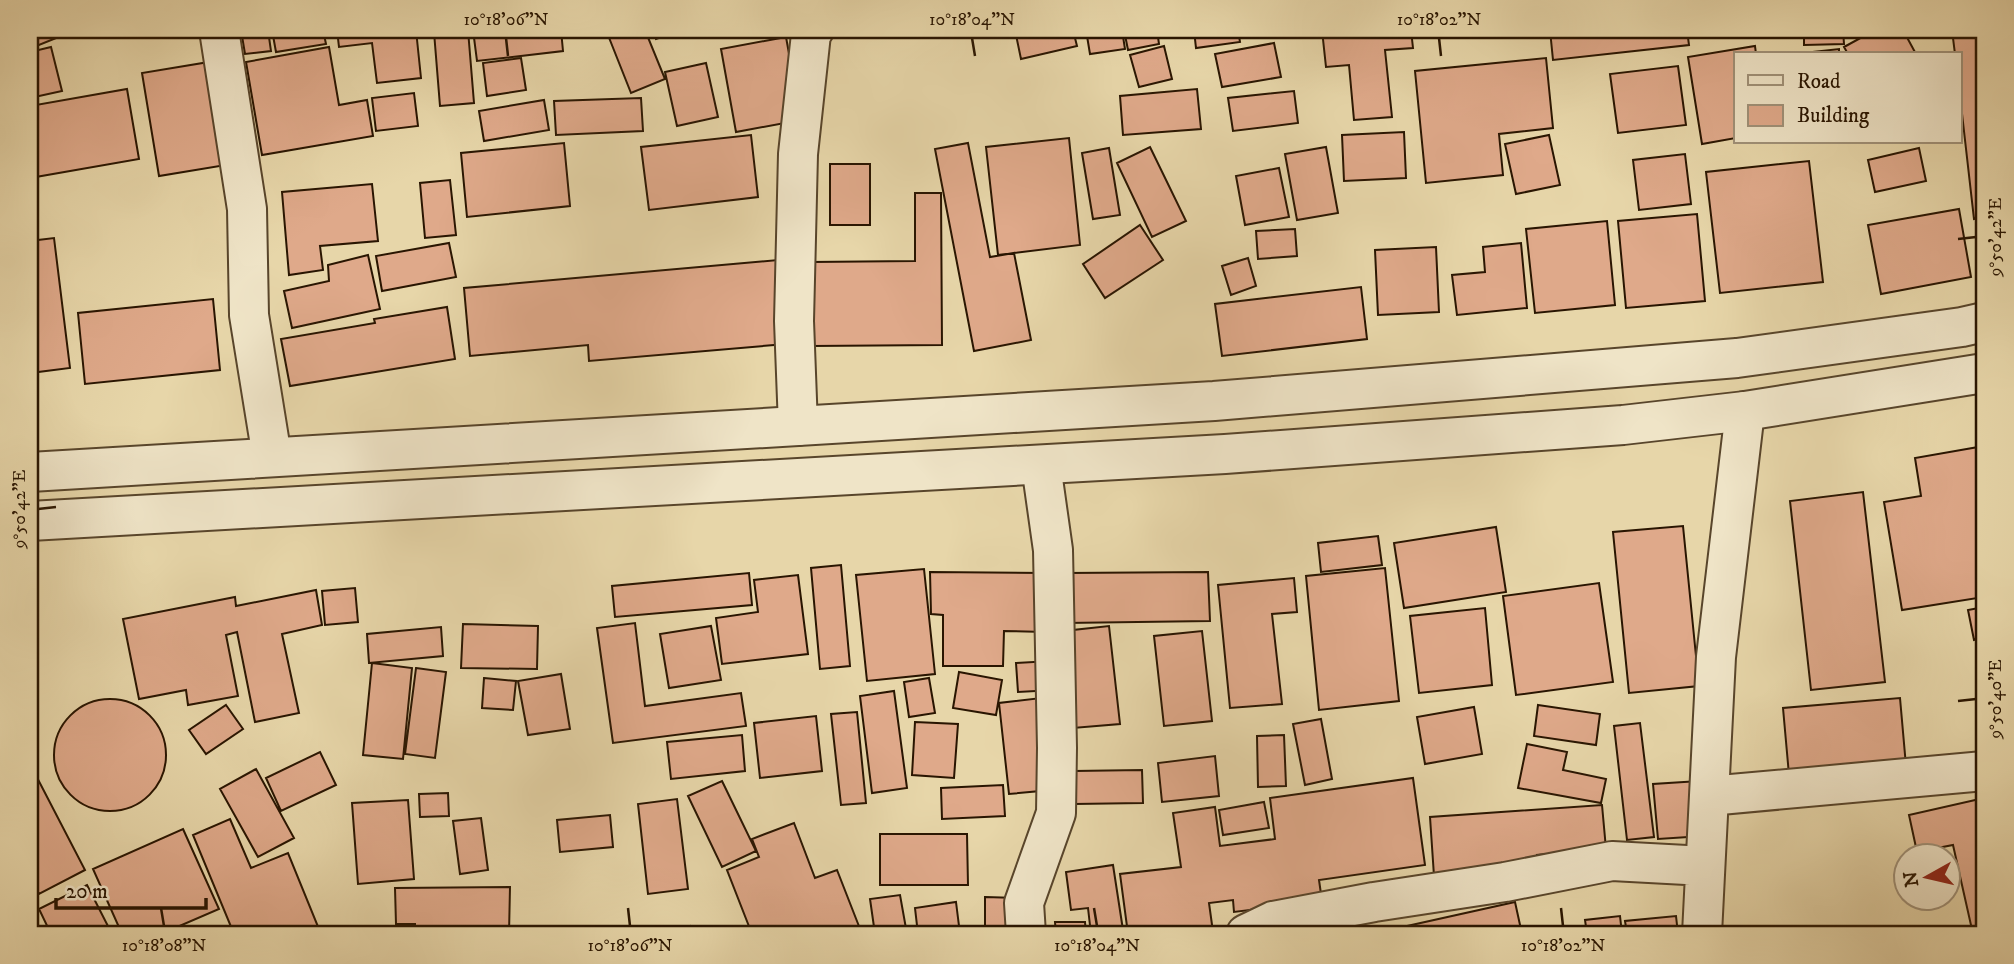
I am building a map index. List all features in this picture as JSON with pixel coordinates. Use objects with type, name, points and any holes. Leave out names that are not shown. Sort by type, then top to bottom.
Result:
[{"type":"street","points":[[219,30],[247,209],[249,315],[272,457]]},
{"type":"street","points":[[798,426],[794,321],[798,155],[811,34],[814,30]]},
{"type":"street","points":[[30,472],[1214,401],[1737,359],[1984,322]]},
{"type":"street","points":[[30,521],[1041,465],[1609,426],[1745,411],[1984,373]]},
{"type":"street","points":[[1702,934],[1716,657],[1745,411]]},
{"type":"street","points":[[1026,934],[1024,903],[1056,813],[1053,550],[1041,465]]},
{"type":"street","points":[[1709,796],[1984,771]]},
{"type":"street","points":[[1246,934],[1273,921],[1612,861],[1705,866]]},
{"type":"building","points":[[30,30],[76,30],[34,47]]},
{"type":"building","points":[[241,30],[268,30],[271,51],[245,54]]},
{"type":"building","points":[[272,30],[323,30],[326,44],[276,52]]},
{"type":"building","points":[[337,30],[416,30],[421,78],[377,83],[372,43],[339,47]]},
{"type":"building","points":[[468,30],[474,103],[440,106],[434,32]]},
{"type":"building","points":[[473,30],[561,30],[563,51],[477,61]]},
{"type":"building","points":[[606,30],[645,30],[665,79],[631,93]]},
{"type":"building","points":[[653,30],[682,30],[656,39]]},
{"type":"building","points":[[1015,30],[1073,30],[1077,46],[1021,59]]},
{"type":"building","points":[[1086,30],[1122,30],[1125,49],[1090,54]]},
{"type":"building","points":[[1124,30],[1157,30],[1159,44],[1128,50]]},
{"type":"building","points":[[1194,30],[1238,30],[1240,42],[1196,48]]},
{"type":"building","points":[[1322,30],[1411,30],[1413,48],[1385,50],[1392,117],[1354,120],[1349,65],[1326,67]]},
{"type":"building","points":[[1550,30],[1687,30],[1689,45],[1553,60]]},
{"type":"building","points":[[1804,30],[1843,30],[1844,44],[1804,45]]},
{"type":"building","points":[[1875,30],[1903,30],[1915,52],[1847,52],[1844,47]]},
{"type":"building","points":[[1952,30],[1984,30],[1984,217],[1974,219],[1962,114],[1962,52],[1955,52]]},
{"type":"building","points":[[786,37],[801,120],[736,132],[721,49]]},
{"type":"building","points":[[1274,43],[1281,77],[1222,87],[1215,54]]},
{"type":"building","points":[[1164,46],[1172,79],[1139,87],[1130,55]]},
{"type":"building","points":[[1755,46],[1756,52],[1734,52],[1734,138],[1702,144],[1688,57]]},
{"type":"building","points":[[51,47],[62,91],[30,98],[30,52]]},
{"type":"building","points":[[329,47],[339,105],[367,100],[373,136],[262,155],[246,62]]},
{"type":"building","points":[[1839,49],[1839,52],[1812,52]]},
{"type":"building","points":[[521,58],[526,90],[487,96],[483,63]]},
{"type":"building","points":[[1546,58],[1553,128],[1499,134],[1503,175],[1426,183],[1415,71]]},
{"type":"building","points":[[215,61],[232,164],[159,176],[142,73]]},
{"type":"building","points":[[706,63],[718,117],[677,126],[665,72]]},
{"type":"building","points":[[1678,66],[1686,125],[1618,133],[1610,74]]},
{"type":"building","points":[[127,89],[139,159],[30,178],[30,106]]},
{"type":"building","points":[[1197,89],[1201,129],[1123,135],[1120,96]]},
{"type":"building","points":[[1294,91],[1298,123],[1233,131],[1228,98]]},
{"type":"building","points":[[414,93],[418,126],[376,131],[372,98]]},
{"type":"building","points":[[641,98],[643,131],[556,135],[554,101]]},
{"type":"building","points":[[544,100],[549,130],[484,141],[479,111]]},
{"type":"building","points":[[1404,132],[1406,178],[1344,181],[1342,135]]},
{"type":"building","points":[[751,135],[758,197],[649,210],[641,147]]},
{"type":"building","points":[[1549,135],[1560,185],[1516,194],[1505,144]]},
{"type":"building","points":[[1069,138],[1080,245],[998,255],[986,147]]},
{"type":"building","points":[[564,143],[570,206],[467,217],[461,153]]},
{"type":"building","points":[[968,143],[990,257],[1014,253],[1031,340],[974,351],[935,149]]},
{"type":"building","points":[[1150,147],[1186,221],[1152,237],[1117,163]]},
{"type":"building","points":[[1326,147],[1338,213],[1297,220],[1285,154]]},
{"type":"building","points":[[1109,148],[1120,215],[1093,219],[1082,153]]},
{"type":"building","points":[[1919,148],[1926,181],[1875,192],[1868,160]]},
{"type":"building","points":[[1685,154],[1691,204],[1639,210],[1633,160]]},
{"type":"building","points":[[1809,161],[1823,282],[1720,293],[1706,172]]},
{"type":"building","points":[[830,164],[870,164],[870,225],[830,225]]},
{"type":"building","points":[[1279,168],[1289,217],[1245,225],[1236,176]]},
{"type":"building","points":[[450,180],[456,235],[425,238],[420,183]]},
{"type":"building","points":[[372,184],[378,241],[320,246],[323,270],[289,275],[282,192]]},
{"type":"building","points":[[915,193],[941,193],[942,345],[811,346],[810,262],[915,261]]},
{"type":"building","points":[[1959,209],[1971,277],[1881,294],[1868,225]]},
{"type":"building","points":[[1697,214],[1705,301],[1626,308],[1618,221]]},
{"type":"building","points":[[1607,221],[1615,305],[1535,313],[1526,229]]},
{"type":"building","points":[[1140,225],[1163,260],[1105,298],[1083,264]]},
{"type":"building","points":[[1295,229],[1297,256],[1258,259],[1256,231]]},
{"type":"building","points":[[54,238],[70,368],[30,373],[30,241]]},
{"type":"building","points":[[449,243],[456,277],[382,291],[376,256]]},
{"type":"building","points":[[1521,243],[1527,308],[1457,315],[1452,275],[1485,272],[1483,247]]},
{"type":"building","points":[[1436,247],[1439,312],[1378,315],[1375,250]]},
{"type":"building","points":[[368,255],[380,309],[292,328],[284,291],[329,281],[328,265]]},
{"type":"building","points":[[1248,258],[1256,286],[1231,295],[1222,266]]},
{"type":"building","points":[[778,260],[786,344],[589,361],[588,345],[470,356],[464,288]]},
{"type":"building","points":[[1361,287],[1367,339],[1222,356],[1215,304]]},
{"type":"building","points":[[213,299],[220,370],[85,384],[78,313]]},
{"type":"building","points":[[447,307],[455,359],[290,386],[281,339]]},
{"type":"building","points":[[1984,446],[1984,597],[1902,610],[1884,502],[1921,496],[1915,458]]},
{"type":"building","points":[[1863,492],[1885,682],[1811,690],[1790,501]]},
{"type":"building","points":[[1683,526],[1699,686],[1629,693],[1613,532]]},
{"type":"building","points":[[1496,527],[1506,592],[1404,608],[1394,543]]},
{"type":"building","points":[[1378,536],[1382,565],[1321,572],[1318,543]]},
{"type":"building","points":[[841,565],[850,666],[820,669],[811,568]]},
{"type":"building","points":[[1385,568],[1399,701],[1319,710],[1306,576]]},
{"type":"building","points":[[924,569],[935,674],[867,681],[856,575]]},
{"type":"building","points":[[930,572],[1046,573],[1045,632],[1004,631],[1003,666],[943,666],[943,615],[931,614]]},
{"type":"building","points":[[1208,572],[1210,621],[1065,623],[1065,573]]},
{"type":"building","points":[[749,573],[752,605],[615,617],[612,586]]},
{"type":"building","points":[[798,575],[808,654],[722,664],[716,618],[758,612],[754,580]]},
{"type":"building","points":[[1294,578],[1297,612],[1272,614],[1282,704],[1230,708],[1218,585]]},
{"type":"building","points":[[1599,583],[1613,682],[1516,695],[1503,596]]},
{"type":"building","points":[[355,588],[358,622],[325,625],[322,591]]},
{"type":"building","points":[[316,590],[322,625],[282,634],[299,713],[255,722],[237,632],[226,635],[238,696],[188,705],[186,690],[139,699],[123,619],[235,597],[236,606]]},
{"type":"building","points":[[1984,607],[1984,637],[1974,640],[1968,610]]},
{"type":"building","points":[[1485,608],[1492,685],[1419,693],[1410,616]]},
{"type":"building","points":[[635,623],[645,706],[741,693],[746,726],[613,743],[597,628]]},
{"type":"building","points":[[463,624],[538,626],[537,669],[461,668]]},
{"type":"building","points":[[711,626],[721,680],[669,688],[660,634]]},
{"type":"building","points":[[1109,626],[1120,724],[1073,728],[1064,631]]},
{"type":"building","points":[[441,627],[443,656],[369,663],[367,634]]},
{"type":"building","points":[[1202,631],[1212,721],[1164,726],[1154,636]]},
{"type":"building","points":[[1051,661],[1054,690],[1018,692],[1016,663]]},
{"type":"building","points":[[372,663],[412,668],[403,759],[363,755]]},
{"type":"building","points":[[416,668],[446,672],[435,758],[405,754]]},
{"type":"building","points":[[959,672],[1002,680],[996,715],[953,708]]},
{"type":"building","points":[[561,674],[570,729],[528,735],[518,681]]},
{"type":"building","points":[[484,678],[516,681],[513,710],[482,708]]},
{"type":"building","points":[[929,678],[935,713],[909,717],[904,682]]},
{"type":"building","points":[[894,691],[907,788],[872,793],[860,696]]},
{"type":"building","points":[[1041,698],[1051,790],[1009,794],[999,703]]},
{"type":"building","points":[[1900,698],[1906,766],[1789,775],[1783,708]]},
{"type":"building","points":[[110,699],[132,703],[150,715],[162,733],[166,755],[162,777],[150,795],[132,807],[110,811],[88,807],[70,795],[58,777],[54,755],[58,733],[70,715],[88,703]]},
{"type":"building","points":[[226,705],[243,729],[206,754],[189,730]]},
{"type":"building","points":[[1538,705],[1600,714],[1596,745],[1534,736]]},
{"type":"building","points":[[1474,707],[1482,754],[1425,764],[1417,717]]},
{"type":"building","points":[[857,712],[866,803],[841,805],[831,714]]},
{"type":"building","points":[[816,716],[822,771],[760,778],[754,723]]},
{"type":"building","points":[[1321,719],[1332,779],[1305,785],[1293,724]]},
{"type":"building","points":[[915,722],[958,724],[954,778],[912,775]]},
{"type":"building","points":[[1640,723],[1654,837],[1627,840],[1614,726]]},
{"type":"building","points":[[742,735],[745,771],[671,779],[667,742]]},
{"type":"building","points":[[1284,735],[1286,786],[1258,787],[1257,736]]},
{"type":"building","points":[[1527,744],[1567,752],[1563,770],[1606,779],[1601,803],[1518,788]]},
{"type":"building","points":[[320,752],[336,785],[281,811],[266,778]]},
{"type":"building","points":[[1215,756],[1219,796],[1162,802],[1158,763]]},
{"type":"building","points":[[30,764],[85,870],[39,894],[30,877]]},
{"type":"building","points":[[256,769],[294,838],[258,857],[220,789]]},
{"type":"building","points":[[1142,770],[1143,803],[1074,804],[1074,771]]},
{"type":"building","points":[[1413,778],[1425,865],[1319,880],[1322,901],[1234,912],[1233,900],[1209,903],[1213,932],[1128,934],[1120,874],[1181,867],[1173,813],[1215,807],[1220,846],[1275,839],[1270,798]]},
{"type":"building","points":[[1715,780],[1719,835],[1658,839],[1653,784]]},
{"type":"building","points":[[722,781],[756,851],[722,867],[688,796]]},
{"type":"building","points":[[1003,785],[1005,816],[942,819],[941,788]]},
{"type":"building","points":[[448,793],[449,816],[420,817],[419,794]]},
{"type":"building","points":[[1984,798],[1984,934],[1973,934],[1962,885],[1962,842],[1915,842],[1909,815]]},
{"type":"building","points":[[677,799],[688,889],[648,894],[638,804]]},
{"type":"building","points":[[408,800],[414,879],[358,884],[352,803]]},
{"type":"building","points":[[1264,802],[1269,828],[1223,835],[1219,810]]},
{"type":"building","points":[[1602,805],[1606,849],[1537,855],[1538,868],[1434,876],[1430,817]]},
{"type":"building","points":[[610,815],[613,847],[560,852],[557,820]]},
{"type":"building","points":[[481,818],[488,870],[460,874],[453,821]]},
{"type":"building","points":[[230,819],[251,868],[288,853],[321,934],[234,934],[193,835]]},
{"type":"building","points":[[794,823],[815,878],[837,870],[862,934],[752,934],[727,870],[759,857],[752,839]]},
{"type":"building","points":[[183,829],[219,909],[161,934],[122,934],[93,869]]},
{"type":"building","points":[[880,834],[967,834],[968,885],[880,885]]},
{"type":"building","points":[[1113,865],[1123,930],[1091,934],[1088,908],[1071,910],[1066,872]]},
{"type":"building","points":[[87,885],[112,934],[51,934],[39,909]]},
{"type":"building","points":[[510,887],[509,934],[415,934],[415,924],[396,924],[395,888]]},
{"type":"building","points":[[900,895],[907,934],[875,934],[870,899]]},
{"type":"building","points":[[985,897],[1019,898],[1019,934],[985,934]]},
{"type":"building","points":[[956,902],[960,934],[918,934],[915,908]]},
{"type":"building","points":[[1515,902],[1522,934],[1371,934]]},
{"type":"building","points":[[1620,916],[1622,934],[1587,934],[1585,920]]},
{"type":"building","points":[[1676,916],[1678,934],[1627,934],[1625,921]]},
{"type":"building","points":[[1055,922],[1085,922],[1086,934],[1056,934]]},
{"type":"building","points":[[690,926],[694,934],[671,934]]}]
